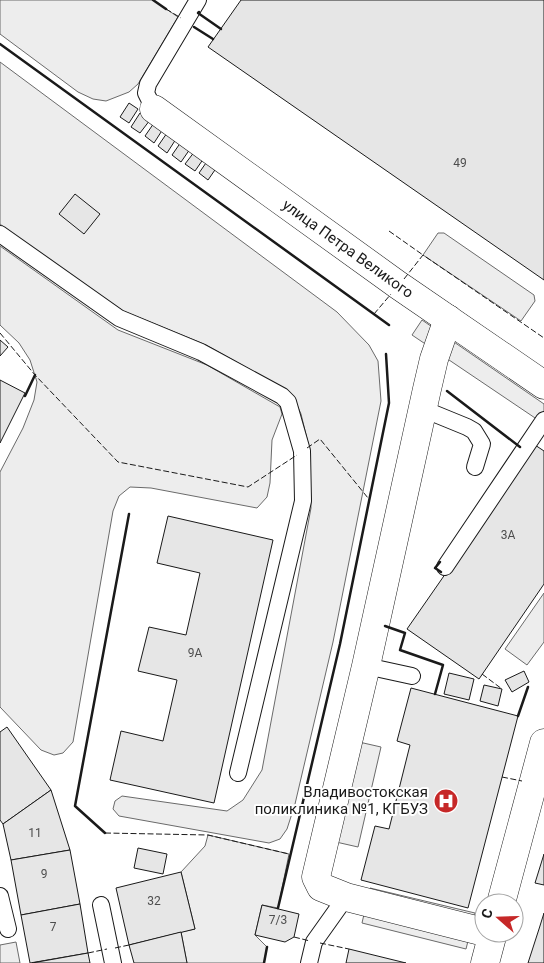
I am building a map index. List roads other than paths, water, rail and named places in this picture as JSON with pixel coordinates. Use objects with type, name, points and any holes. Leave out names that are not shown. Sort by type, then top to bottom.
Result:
[{"type":"street","name":"улица Петра Великого","points":[[154,110],[544,385]]},
{"type":"street","points":[[448,319],[434,358],[366,666],[316,878],[322,887],[346,897],[474,929]]},
{"type":"street","points":[[504,893],[544,743]]},
{"type":"street","points":[[485,963],[488,943]]},
{"type":"lane","points":[[154,110],[146,93],[148,84],[198,0]]},
{"type":"lane","points":[[0,234],[120,318],[202,352],[282,396],[288,402],[302,451],[302,502],[238,774]]},
{"type":"lane","points":[[423,409],[474,431],[482,444],[475,467]]},
{"type":"lane","points":[[445,568],[544,420]]},
{"type":"lane","points":[[366,666],[412,676]]},
{"type":"lane","points":[[0,896],[8,929]]},
{"type":"lane","points":[[309,963],[314,942],[346,897]]},
{"type":"lane","points":[[101,905],[113,963]]},
{"type":"place","name":"Владивостокская поликлиника №1, КГБУЗ","points":[[446,801]]}]
